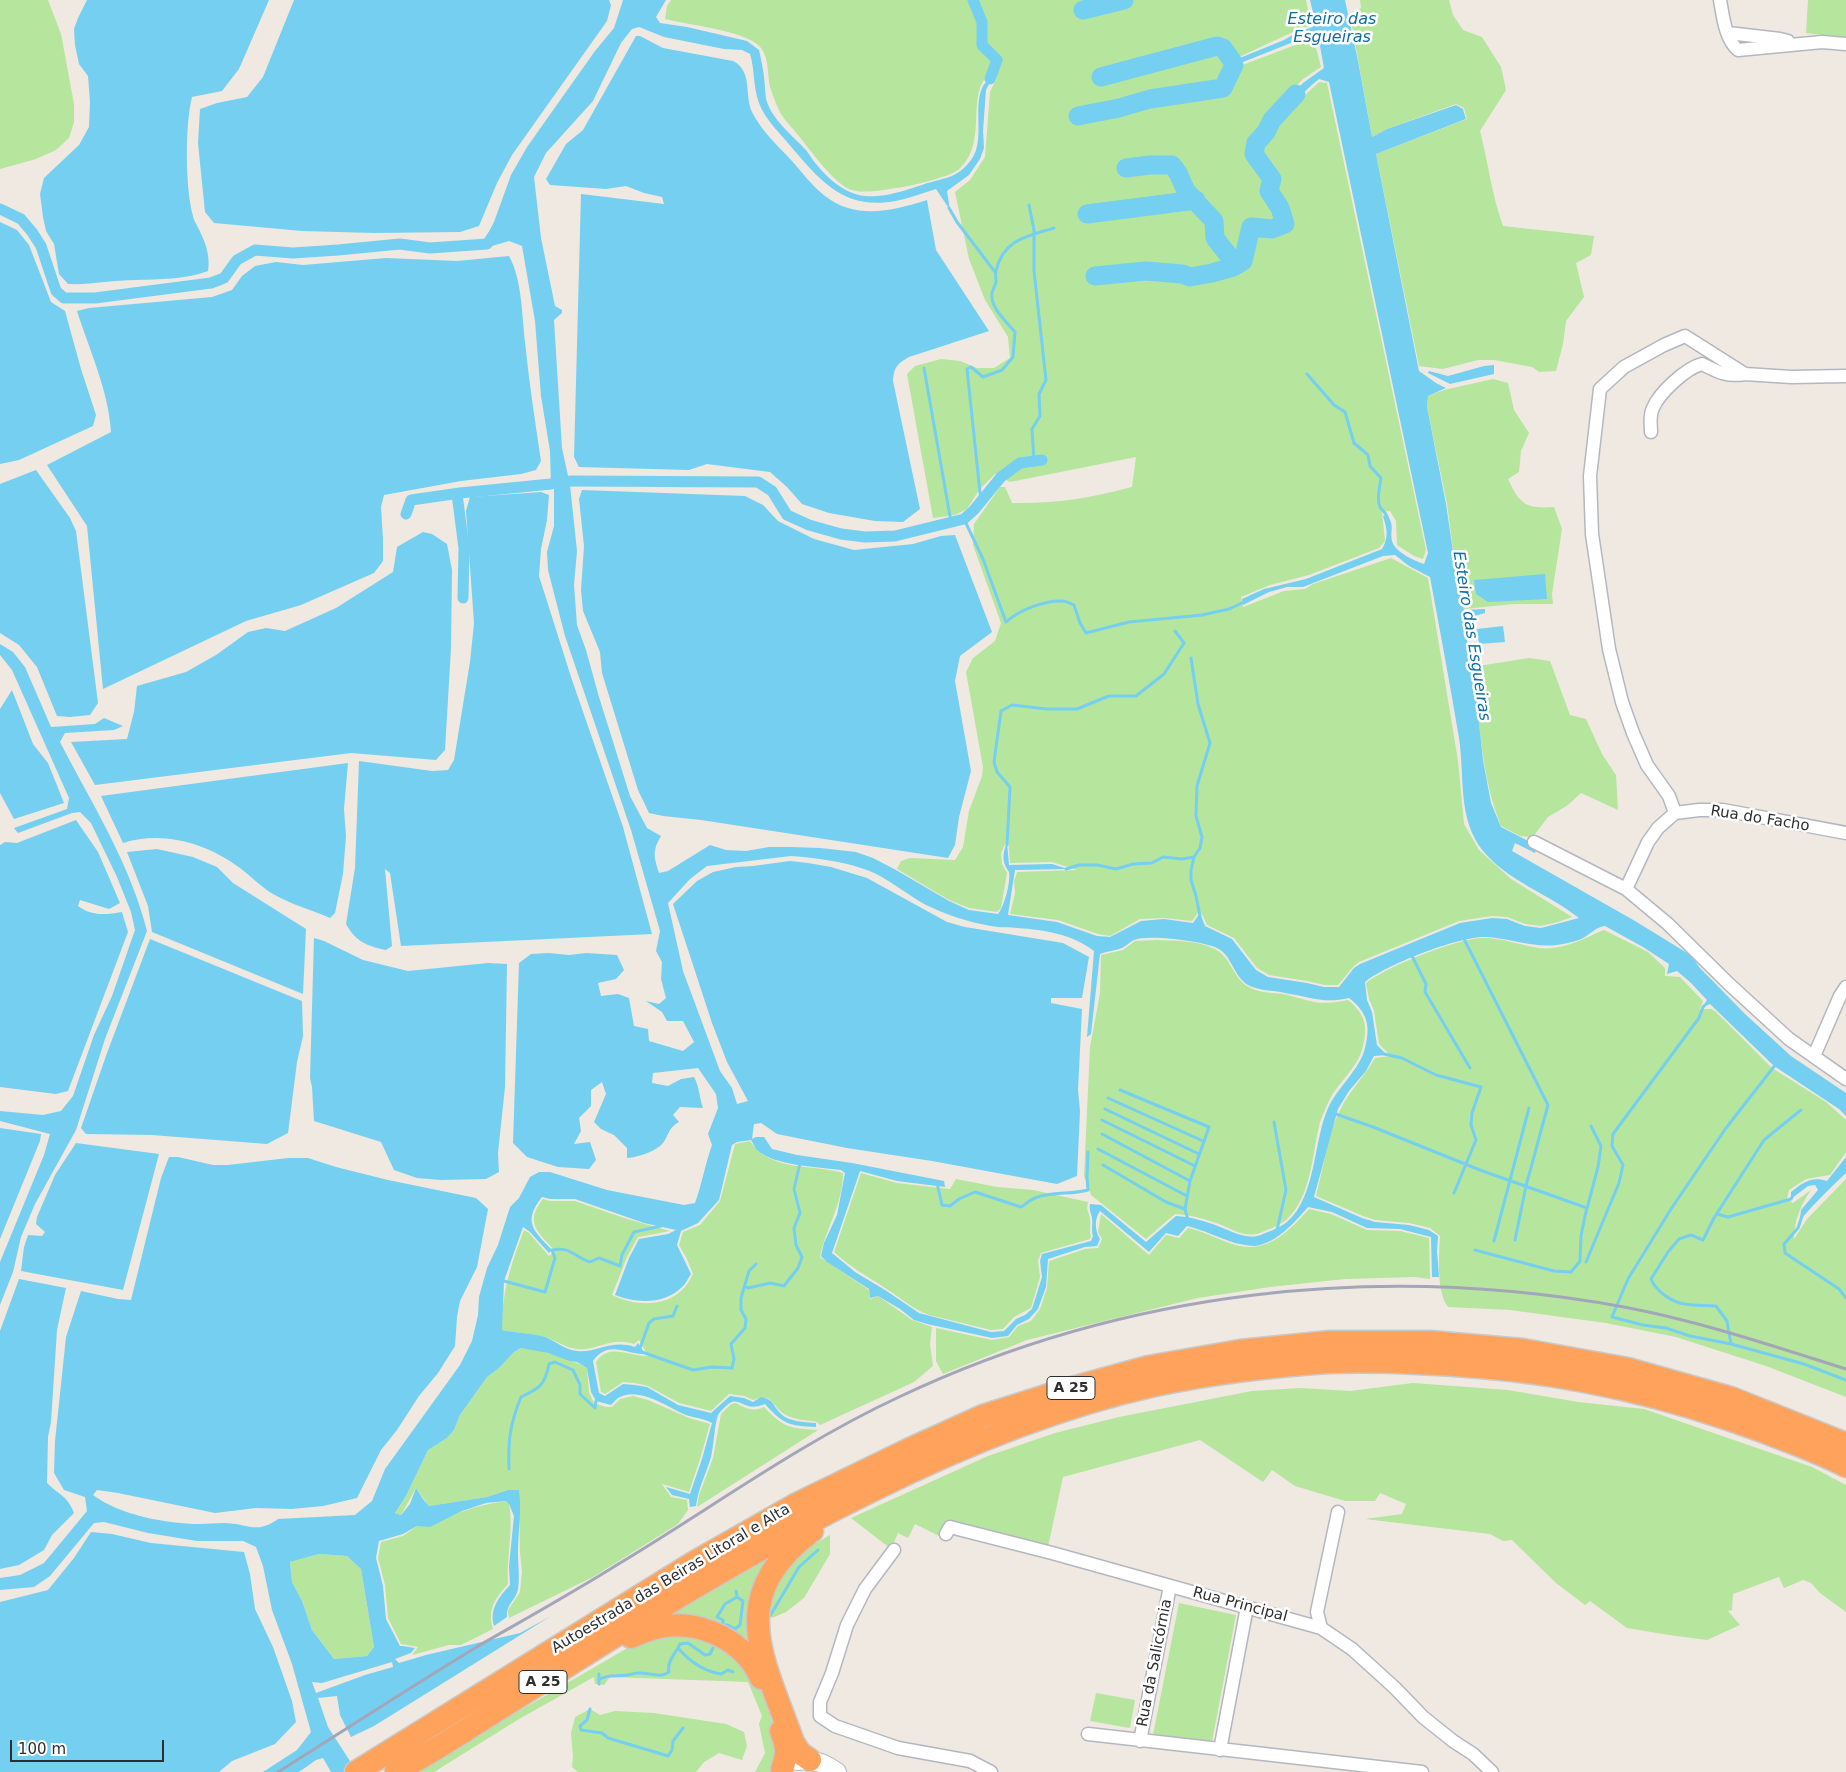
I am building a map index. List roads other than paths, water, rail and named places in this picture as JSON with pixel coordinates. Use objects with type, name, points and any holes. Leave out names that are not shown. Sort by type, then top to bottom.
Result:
[{"type":"highway","name":"Autoestrada das Beiras Litoral e Alta","points":[[364,1767],[693,1562],[795,1505],[983,1416],[1068,1389],[1148,1367],[1240,1351],[1330,1342],[1430,1342],[1523,1350],[1628,1370],[1731,1398],[1846,1444]]},
{"type":"highway","name":"Autoestrada das Beiras Litoral e Alta","points":[[396,1772],[706,1580],[805,1523],[920,1466],[991,1436],[1073,1407],[1155,1386],[1242,1371],[1330,1362],[1427,1363],[1521,1370],[1624,1388],[1724,1417],[1824,1455],[1846,1466]]},
{"type":"highway","points":[[810,1760],[800,1753],[793,1742],[760,1647],[757,1616],[764,1586],[776,1564],[792,1546],[848,1502]]},
{"type":"highway","points":[[588,1654],[650,1629],[665,1626],[699,1628],[732,1642],[746,1654],[756,1667],[766,1688],[786,1745],[786,1757],[780,1771]]},
{"type":"street","points":[[1720,0],[1728,33],[1738,50],[1822,42],[1846,44]]},
{"type":"street","points":[[1626,889],[1648,842],[1658,828],[1675,813],[1669,796],[1647,765],[1632,733],[1609,649],[1592,534],[1590,476],[1600,389],[1624,367],[1685,336],[1745,374]]},
{"type":"street","points":[[1651,432],[1650,418],[1653,408],[1664,391],[1692,366],[1702,364],[1716,372],[1732,376],[1745,374],[1791,377],[1846,376]]},
{"type":"street","name":"Rua do Facho","points":[[1675,813],[1723,810],[1846,833]]},
{"type":"street","points":[[1534,842],[1626,889],[1668,924],[1789,1039],[1846,1079]]},
{"type":"street","points":[[1814,1056],[1840,996],[1846,987]]},
{"type":"street","points":[[1321,1628],[1317,1612],[1338,1512]]},
{"type":"street","name":"Rua Principal","points":[[946,1534],[950,1527],[1321,1628],[1352,1649],[1423,1716],[1453,1741],[1473,1754],[1492,1772]]},
{"type":"street","points":[[894,1550],[865,1589],[846,1626],[832,1673],[820,1702],[820,1716],[836,1726],[898,1748],[970,1761],[991,1772]]},
{"type":"street","name":"Rua da Salicórnia","points":[[1140,1741],[1170,1586]]},
{"type":"street","points":[[1220,1750],[1247,1607]]},
{"type":"street","points":[[1088,1734],[1422,1772]]},
{"type":"street","points":[[780,1771],[795,1761],[816,1760],[837,1772]]},
{"type":"water","points":[[87,0],[269,0],[239,69],[222,91],[192,97],[187,139],[188,189],[194,218],[208,252],[208,271],[172,278],[77,284],[68,284],[59,274],[54,244],[46,231],[40,194],[44,178],[79,145],[89,127],[88,76],[79,64],[74,29]]},
{"type":"water","points":[[294,0],[609,0],[611,5],[607,21],[512,155],[497,183],[479,226],[460,232],[374,233],[302,231],[214,223],[205,212],[198,143],[200,109],[217,103],[247,97],[263,77]]},
{"type":"water","name":"Esteiro das Esgueiras","points":[[623,0],[666,0],[656,17],[660,23],[687,27],[747,41],[759,50],[764,74],[766,99],[773,114],[829,178],[841,188],[865,196],[891,194],[955,175],[960,171],[971,160],[978,143],[980,94],[990,77],[986,90],[983,131],[984,148],[980,159],[969,175],[947,191],[950,210],[936,189],[896,201],[863,202],[837,192],[826,183],[804,162],[769,121],[757,97],[750,54],[742,50],[724,49],[664,37],[639,27],[632,29],[621,43],[593,101],[546,153],[534,177],[541,238],[555,306],[562,310],[562,313],[554,320],[562,448],[570,485],[577,551],[574,585],[577,625],[630,796],[647,828],[661,836],[656,846],[655,854],[659,873],[668,871],[710,845],[726,850],[746,851],[769,847],[791,847],[856,852],[873,858],[949,901],[969,910],[998,914],[1005,900],[1009,882],[1009,872],[1005,866],[1004,859],[1007,842],[1009,865],[1052,864],[1068,869],[1015,870],[1008,915],[1057,922],[1097,936],[1110,937],[1141,921],[1164,919],[1193,923],[1200,913],[1205,926],[1232,939],[1256,970],[1268,977],[1324,987],[1339,987],[1354,968],[1360,964],[1460,923],[1492,918],[1507,919],[1525,926],[1541,928],[1579,918],[1493,862],[1483,851],[1469,825],[1464,797],[1459,738],[1430,577],[1409,566],[1395,555],[1383,556],[1303,587],[1287,587],[1269,592],[1243,605],[1242,599],[1264,589],[1306,579],[1382,549],[1387,533],[1383,516],[1387,514],[1392,525],[1392,541],[1400,552],[1424,564],[1428,553],[1329,82],[1319,79],[1279,113],[1278,107],[1303,83],[1324,68],[1320,46],[1315,38],[1306,37],[1238,64],[1235,67],[1233,77],[1223,88],[1216,85],[1229,75],[1231,63],[1224,52],[1214,43],[1224,46],[1235,60],[1313,27],[1314,17],[1310,0],[1345,0],[1372,137],[1387,129],[1456,105],[1463,109],[1466,119],[1376,154],[1419,371],[1446,388],[1428,396],[1427,407],[1464,610],[1485,609],[1485,613],[1463,619],[1474,677],[1483,760],[1491,803],[1501,827],[1538,846],[1535,853],[1515,843],[1512,851],[1635,921],[1692,956],[1699,967],[1745,1014],[1791,1056],[1846,1093],[1846,1116],[1839,1109],[1774,1066],[1710,1004],[1703,1007],[1707,1000],[1690,982],[1677,971],[1667,974],[1669,964],[1605,926],[1598,928],[1579,940],[1548,946],[1485,937],[1459,941],[1405,960],[1365,982],[1377,1045],[1387,1055],[1374,1056],[1366,1071],[1349,1091],[1338,1109],[1314,1197],[1375,1222],[1409,1225],[1429,1230],[1438,1236],[1439,1277],[1432,1277],[1431,1237],[1400,1229],[1367,1228],[1332,1212],[1308,1207],[1285,1231],[1263,1244],[1253,1246],[1235,1243],[1187,1226],[1178,1236],[1166,1233],[1149,1252],[1100,1211],[1096,1221],[1096,1229],[1100,1239],[1097,1246],[1085,1247],[1048,1259],[1046,1287],[1038,1309],[1029,1319],[1017,1325],[1008,1336],[992,1338],[914,1320],[878,1296],[870,1298],[869,1289],[827,1262],[821,1256],[824,1243],[837,1215],[845,1173],[841,1170],[785,1163],[757,1150],[751,1140],[737,1142],[732,1145],[719,1200],[698,1223],[681,1231],[677,1245],[691,1274],[683,1286],[675,1293],[658,1300],[632,1300],[615,1295],[629,1258],[639,1239],[668,1234],[676,1230],[644,1223],[575,1199],[550,1199],[542,1197],[533,1213],[533,1226],[552,1250],[549,1253],[523,1227],[504,1281],[502,1330],[545,1337],[568,1349],[577,1351],[592,1350],[612,1345],[635,1347],[638,1343],[645,1354],[611,1349],[599,1354],[593,1361],[599,1393],[605,1396],[623,1384],[635,1385],[647,1387],[678,1405],[711,1413],[730,1396],[744,1398],[753,1402],[761,1397],[771,1401],[785,1417],[797,1421],[816,1423],[816,1427],[787,1423],[765,1404],[753,1407],[738,1402],[730,1403],[718,1415],[711,1457],[696,1506],[690,1507],[689,1499],[672,1495],[666,1487],[690,1494],[712,1423],[686,1415],[653,1399],[636,1394],[620,1397],[611,1405],[596,1401],[591,1392],[587,1368],[577,1362],[548,1353],[521,1348],[514,1352],[498,1369],[487,1377],[460,1415],[454,1430],[447,1438],[428,1450],[406,1496],[395,1513],[401,1515],[410,1504],[416,1488],[429,1506],[487,1497],[508,1490],[519,1490],[519,1585],[517,1593],[508,1608],[507,1617],[494,1626],[494,1609],[510,1585],[509,1566],[514,1516],[506,1501],[486,1503],[462,1511],[430,1527],[417,1526],[403,1534],[379,1541],[376,1558],[383,1586],[386,1619],[400,1646],[415,1648],[411,1653],[395,1659],[399,1663],[520,1633],[551,1616],[374,1726],[351,1737],[340,1715],[337,1696],[318,1698],[328,1727],[357,1772],[331,1772],[323,1758],[316,1760],[299,1772],[263,1772],[297,1750],[311,1732],[292,1664],[272,1610],[263,1566],[256,1547],[243,1541],[197,1541],[148,1533],[104,1522],[94,1523],[50,1576],[34,1587],[0,1590],[0,1578],[20,1575],[44,1563],[87,1511],[85,1497],[64,1490],[54,1473],[55,1441],[66,1337],[81,1291],[131,1300],[161,1178],[169,1157],[178,1157],[213,1165],[308,1158],[388,1180],[476,1198],[488,1209],[477,1267],[460,1301],[455,1346],[438,1373],[419,1396],[397,1430],[381,1450],[357,1498],[323,1506],[292,1509],[256,1508],[215,1513],[118,1493],[97,1490],[93,1495],[116,1508],[158,1520],[187,1524],[232,1523],[258,1527],[270,1524],[278,1519],[355,1515],[372,1501],[385,1469],[460,1365],[472,1341],[478,1315],[479,1297],[487,1268],[498,1245],[510,1207],[519,1198],[530,1177],[539,1172],[550,1172],[607,1190],[684,1205],[695,1203],[712,1145],[708,1134],[718,1108],[716,1094],[698,1068],[653,1073],[652,1083],[668,1086],[681,1079],[694,1077],[703,1108],[680,1107],[673,1115],[679,1122],[672,1128],[662,1144],[648,1153],[627,1158],[627,1148],[614,1135],[601,1129],[594,1122],[606,1094],[602,1082],[591,1090],[591,1106],[579,1118],[581,1131],[574,1144],[590,1142],[596,1160],[589,1169],[558,1167],[527,1157],[513,1143],[519,963],[531,954],[569,955],[586,953],[617,955],[624,970],[616,979],[598,983],[601,996],[618,994],[629,998],[634,1026],[648,1029],[649,1041],[683,1051],[694,1042],[683,1021],[667,1021],[662,1012],[646,1001],[659,1004],[666,998],[661,979],[662,962],[656,951],[660,931],[631,830],[565,636],[548,570],[547,552],[554,526],[554,489],[551,484],[550,451],[541,396],[535,321],[522,246],[509,241],[492,246],[483,243],[494,222],[511,175],[527,147],[595,51],[614,28]],"holes":[[[791,856],[839,862],[867,870],[882,877],[926,905],[966,920],[994,927],[1048,932],[1086,945],[1094,951],[1087,1037],[1091,1034],[1100,954],[1122,948],[1141,938],[1176,939],[1217,948],[1226,955],[1243,981],[1257,988],[1324,1000],[1349,998],[1364,1014],[1368,1032],[1367,1040],[1359,1063],[1329,1106],[1320,1134],[1309,1183],[1297,1211],[1282,1226],[1252,1237],[1241,1235],[1209,1223],[1176,1216],[1146,1242],[1101,1205],[1090,1204],[1093,1236],[1091,1241],[1042,1254],[1040,1261],[1042,1277],[1032,1309],[1016,1319],[1004,1331],[991,1332],[919,1313],[855,1272],[832,1253],[860,1171],[897,1181],[945,1187],[944,1181],[772,1149],[764,1137],[752,1139],[754,1124],[761,1123],[777,1134],[847,1148],[932,1161],[1057,1184],[1077,1176],[1080,1111],[1078,1090],[1082,1009],[1051,1003],[1051,998],[1082,998],[1089,957],[1063,943],[965,927],[947,922],[867,878],[831,867],[790,861],[736,867],[713,872],[697,881],[673,904],[712,1023],[727,1062],[748,1101],[737,1104],[732,1088],[720,1071],[683,971],[668,903],[690,879],[707,866]],[[319,1554],[347,1556],[361,1569],[374,1647],[367,1656],[334,1659],[312,1630],[302,1601],[292,1582],[290,1562]],[[392,1662],[393,1667],[316,1693],[312,1682],[322,1683]]]},
{"type":"water","points":[[636,36],[640,36],[663,48],[733,61],[739,65],[746,77],[752,112],[760,125],[816,188],[837,204],[861,211],[874,211],[888,210],[927,200],[936,250],[989,331],[909,357],[895,369],[893,381],[920,509],[903,522],[875,521],[829,513],[802,504],[770,472],[707,464],[689,470],[579,467],[574,457],[581,194],[664,204],[662,197],[626,186],[606,189],[550,185],[546,179],[566,144],[583,130]]},
{"type":"water","points":[[0,222],[17,230],[29,245],[51,302],[65,311],[96,415],[93,426],[19,460],[0,464]]},
{"type":"water","points":[[509,256],[517,275],[521,298],[528,372],[541,461],[536,470],[521,474],[461,481],[384,495],[381,507],[383,561],[374,573],[301,605],[246,621],[103,689],[87,526],[47,465],[111,432],[103,386],[77,311],[89,308],[212,297],[232,290],[242,276],[255,266],[276,262],[303,265],[386,258],[457,261]]},
{"type":"water","points":[[1494,365],[1494,374],[1450,384],[1428,373],[1429,371],[1448,376]]},
{"type":"water","points":[[36,470],[70,518],[76,531],[98,703],[90,715],[57,716],[37,667],[19,645],[0,633],[0,484]]},
{"type":"water","points":[[582,490],[745,496],[763,505],[778,521],[814,539],[854,550],[913,544],[941,536],[955,535],[992,632],[960,656],[955,681],[971,771],[959,817],[955,845],[948,858],[649,813],[638,790],[602,673],[600,652],[583,611],[581,590],[584,546],[579,499]]},
{"type":"water","points":[[541,492],[549,495],[539,576],[572,680],[623,827],[652,934],[401,946],[390,873],[385,869],[392,946],[386,950],[373,947],[358,939],[346,924],[355,868],[359,761],[432,771],[448,770],[454,760],[470,662],[474,623],[466,511],[470,497]]},
{"type":"water","points":[[423,532],[432,534],[447,544],[452,570],[451,648],[445,750],[436,760],[351,753],[95,785],[71,742],[127,739],[134,712],[137,686],[186,672],[216,655],[248,632],[266,628],[285,631],[336,608],[393,572],[397,547]]},
{"type":"water","points":[[1545,574],[1547,599],[1488,602],[1476,594],[1474,580]]},
{"type":"water","points":[[1503,626],[1505,642],[1479,644],[1477,629]]},
{"type":"water","points":[[0,644],[13,652],[25,667],[51,727],[95,724],[104,718],[123,726],[114,730],[65,733],[60,742],[109,834],[131,882],[147,931],[105,1039],[76,1130],[35,1204],[21,1237],[13,1272],[0,1305],[0,1262],[44,1155],[50,1134],[0,1121],[0,1111],[43,1115],[61,1111],[73,1096],[94,1035],[112,996],[135,930],[131,912],[117,877],[91,823],[80,812],[72,813],[18,833],[14,828],[67,809],[69,798],[12,670],[0,655]]},
{"type":"water","points":[[12,690],[33,744],[48,763],[64,803],[14,819],[0,793],[0,709]]},
{"type":"water","points":[[348,763],[344,809],[346,836],[343,874],[335,913],[330,918],[273,894],[227,859],[199,846],[184,841],[153,838],[123,843],[101,796]]},
{"type":"water","points":[[76,820],[98,852],[120,903],[109,909],[80,900],[78,906],[88,912],[99,914],[122,912],[128,932],[68,1091],[56,1094],[0,1087],[0,845],[5,842],[17,843]]},
{"type":"water","points":[[157,849],[193,857],[217,867],[233,883],[306,929],[303,994],[152,932],[148,906],[127,852]]},
{"type":"water","points":[[314,938],[363,960],[408,971],[488,963],[507,964],[505,1087],[498,1153],[499,1172],[486,1179],[441,1180],[417,1178],[394,1170],[381,1142],[314,1121],[310,1078]]},
{"type":"water","points":[[150,939],[302,1001],[303,1036],[297,1062],[288,1133],[267,1144],[152,1135],[86,1134],[81,1128]]},
{"type":"water","points":[[0,1128],[41,1134],[40,1141],[0,1239]]},
{"type":"water","points":[[76,1143],[159,1154],[123,1290],[21,1271],[24,1247],[28,1235],[42,1236],[45,1232],[36,1224],[37,1217],[55,1175]]},
{"type":"water","points":[[1846,1157],[1846,1173],[1800,1220],[1801,1210],[1818,1190],[1815,1185],[1808,1186],[1791,1199],[1791,1192],[1803,1183],[1812,1180],[1827,1181]]},
{"type":"water","points":[[19,1279],[66,1288],[57,1330],[51,1422],[48,1437],[47,1483],[66,1499],[74,1513],[52,1535],[44,1550],[19,1565],[0,1569],[0,1331]]},
{"type":"water","points":[[91,1532],[112,1534],[151,1543],[244,1552],[250,1574],[255,1609],[273,1647],[292,1701],[296,1722],[275,1744],[232,1761],[219,1772],[0,1772],[0,1602],[48,1590],[74,1558]]},
{"type":"waterway","points":[[973,0],[982,22],[982,45],[997,60],[990,79]]},
{"type":"waterway","points":[[1083,10],[1124,0]]},
{"type":"waterway","points":[[1101,77],[1217,46],[1223,48],[1233,62]]},
{"type":"waterway","points":[[1078,116],[1119,108],[1150,99],[1223,88],[1234,65]]},
{"type":"waterway","points":[[1095,276],[1146,271],[1182,274],[1190,277],[1212,273],[1233,267],[1243,261],[1251,227],[1272,229],[1285,224],[1280,208],[1269,191],[1272,179],[1254,154],[1256,143],[1266,132],[1272,120],[1296,94]]},
{"type":"waterway","points":[[1126,168],[1172,165],[1186,191],[1214,221],[1215,238],[1236,265]]},
{"type":"waterway","points":[[1087,214],[1196,200]]},
{"type":"waterway","points":[[1029,205],[1034,230],[1034,271],[1046,380],[1039,394],[1040,416],[1032,429],[1034,461]]},
{"type":"waterway","points":[[949,208],[957,222],[995,272]]},
{"type":"waterway","points":[[0,209],[21,219],[32,232],[41,246],[56,291],[64,298],[95,298],[211,283],[224,278],[237,260],[255,250],[293,253],[400,244],[430,248],[487,244],[495,233]]},
{"type":"waterway","points":[[981,502],[967,369],[971,367],[983,377],[1002,370],[1013,357],[1015,332],[999,314],[992,299],[999,260],[1004,252],[1018,240],[1054,228]]},
{"type":"waterway","points":[[924,368],[951,522]]},
{"type":"waterway","points":[[1307,374],[1334,405],[1345,412],[1354,443],[1368,455],[1370,466],[1381,478],[1378,496],[1379,504],[1387,517]]},
{"type":"waterway","points":[[570,481],[758,482],[772,491],[787,515],[809,525],[841,534],[865,537],[895,536],[964,519],[974,510],[1001,477],[1020,463],[1042,460]]},
{"type":"waterway","points":[[406,514],[411,500],[551,484]]},
{"type":"waterway","points":[[457,494],[464,548],[463,598]]},
{"type":"waterway","points":[[964,519],[983,559],[1006,622],[1033,607],[1048,602],[1064,601],[1074,605],[1080,623],[1086,633],[1129,622],[1202,615],[1229,609],[1246,601]]},
{"type":"waterway","points":[[1007,845],[1010,787],[997,772],[994,762],[1001,711],[1012,705],[1047,709],[1077,709],[1109,696],[1136,696],[1164,674],[1184,643],[1175,631]]},
{"type":"waterway","points":[[1191,658],[1198,704],[1210,743],[1197,786],[1196,816],[1202,837],[1200,848],[1194,857],[1191,870],[1191,880],[1200,916]]},
{"type":"waterway","points":[[1066,869],[1079,865],[1097,865],[1116,869],[1133,864],[1152,863],[1163,857],[1182,859],[1194,857]]},
{"type":"waterway","points":[[1463,937],[1548,1105],[1526,1186],[1515,1240]]},
{"type":"waterway","points":[[1411,954],[1426,984],[1425,992],[1470,1068]]},
{"type":"waterway","points":[[1586,1262],[1619,1183],[1623,1165],[1612,1146],[1613,1134],[1699,1018],[1705,1005]]},
{"type":"waterway","points":[[1384,1054],[1402,1058],[1436,1075],[1481,1087],[1472,1113],[1471,1125],[1476,1140],[1454,1193]]},
{"type":"waterway","points":[[1731,1344],[1612,1317],[1628,1279],[1671,1209],[1726,1128],[1776,1064]]},
{"type":"waterway","points":[[1120,1090],[1209,1127],[1190,1181],[1185,1209],[1188,1220]]},
{"type":"waterway","points":[[1108,1098],[1203,1141]]},
{"type":"waterway","points":[[1494,1241],[1529,1108]]},
{"type":"waterway","points":[[1105,1109],[1199,1154]]},
{"type":"waterway","points":[[1801,1110],[1764,1140],[1714,1218],[1703,1240],[1691,1235],[1679,1239],[1668,1252],[1651,1279],[1660,1292],[1674,1301],[1689,1305],[1716,1306],[1727,1321],[1731,1344],[1804,1364],[1846,1380]]},
{"type":"waterway","points":[[1333,1113],[1480,1170],[1587,1208]]},
{"type":"waterway","points":[[1102,1120],[1195,1166]]},
{"type":"waterway","points":[[1274,1122],[1286,1190],[1277,1230]]},
{"type":"waterway","points":[[1475,1250],[1554,1271],[1571,1272],[1580,1261],[1581,1236],[1598,1167],[1601,1146],[1591,1126]]},
{"type":"waterway","points":[[1102,1134],[1190,1181]]},
{"type":"waterway","points":[[1098,1149],[1187,1196]]},
{"type":"waterway","points":[[937,1183],[942,1205],[950,1206],[959,1199],[975,1192],[1021,1207],[1033,1199],[1042,1196],[1088,1190],[1088,1152]]},
{"type":"waterway","points":[[746,1287],[770,1283],[784,1286],[798,1268],[802,1257],[796,1245],[794,1228],[800,1213],[794,1189],[800,1163]]},
{"type":"waterway","points":[[1103,1165],[1166,1202],[1185,1209]]},
{"type":"waterway","points":[[1717,1214],[1728,1217],[1791,1199],[1792,1197]]},
{"type":"waterway","points":[[1802,1216],[1798,1228],[1784,1244],[1785,1253],[1839,1289],[1846,1298]]},
{"type":"waterway","points":[[504,1281],[545,1292],[555,1258],[552,1250],[558,1249],[564,1249],[590,1262],[599,1258],[620,1266],[622,1255],[634,1232],[661,1226]]},
{"type":"waterway","points":[[677,1306],[673,1316],[654,1319],[649,1323],[639,1351],[693,1370],[712,1367],[732,1368],[734,1359],[731,1344],[745,1328],[746,1319],[741,1310],[741,1298],[749,1271],[756,1264]]},
{"type":"waterway","points":[[509,1469],[510,1432],[517,1407],[521,1397],[541,1385],[546,1377],[549,1364],[555,1362],[573,1370],[580,1385],[580,1394],[595,1408],[596,1401]]},
{"type":"waterway","points":[[770,1616],[799,1567],[818,1550]]},
{"type":"waterway","points":[[736,1591],[737,1597],[743,1601],[740,1625],[735,1629],[728,1625],[723,1625],[723,1620],[717,1617],[725,1604],[737,1597]]},
{"type":"waterway","points":[[678,1648],[680,1644],[688,1643],[705,1655],[710,1654],[713,1648]]},
{"type":"waterway","points":[[600,1679],[637,1673],[665,1674],[669,1672],[672,1657],[678,1648],[692,1662],[714,1673],[721,1674],[728,1670],[733,1672]]},
{"type":"waterway","points":[[599,1674],[599,1684]]},
{"type":"waterway","points":[[590,1709],[587,1720],[580,1726],[581,1730],[602,1733],[608,1738],[668,1756],[672,1750],[673,1741],[683,1728]]},
{"type":"railway","points":[[278,1772],[480,1645],[603,1574],[827,1434],[899,1397],[985,1361],[1073,1331],[1163,1310],[1254,1295],[1347,1287],[1439,1287],[1532,1294],[1624,1307],[1708,1327],[1846,1369]]}]
